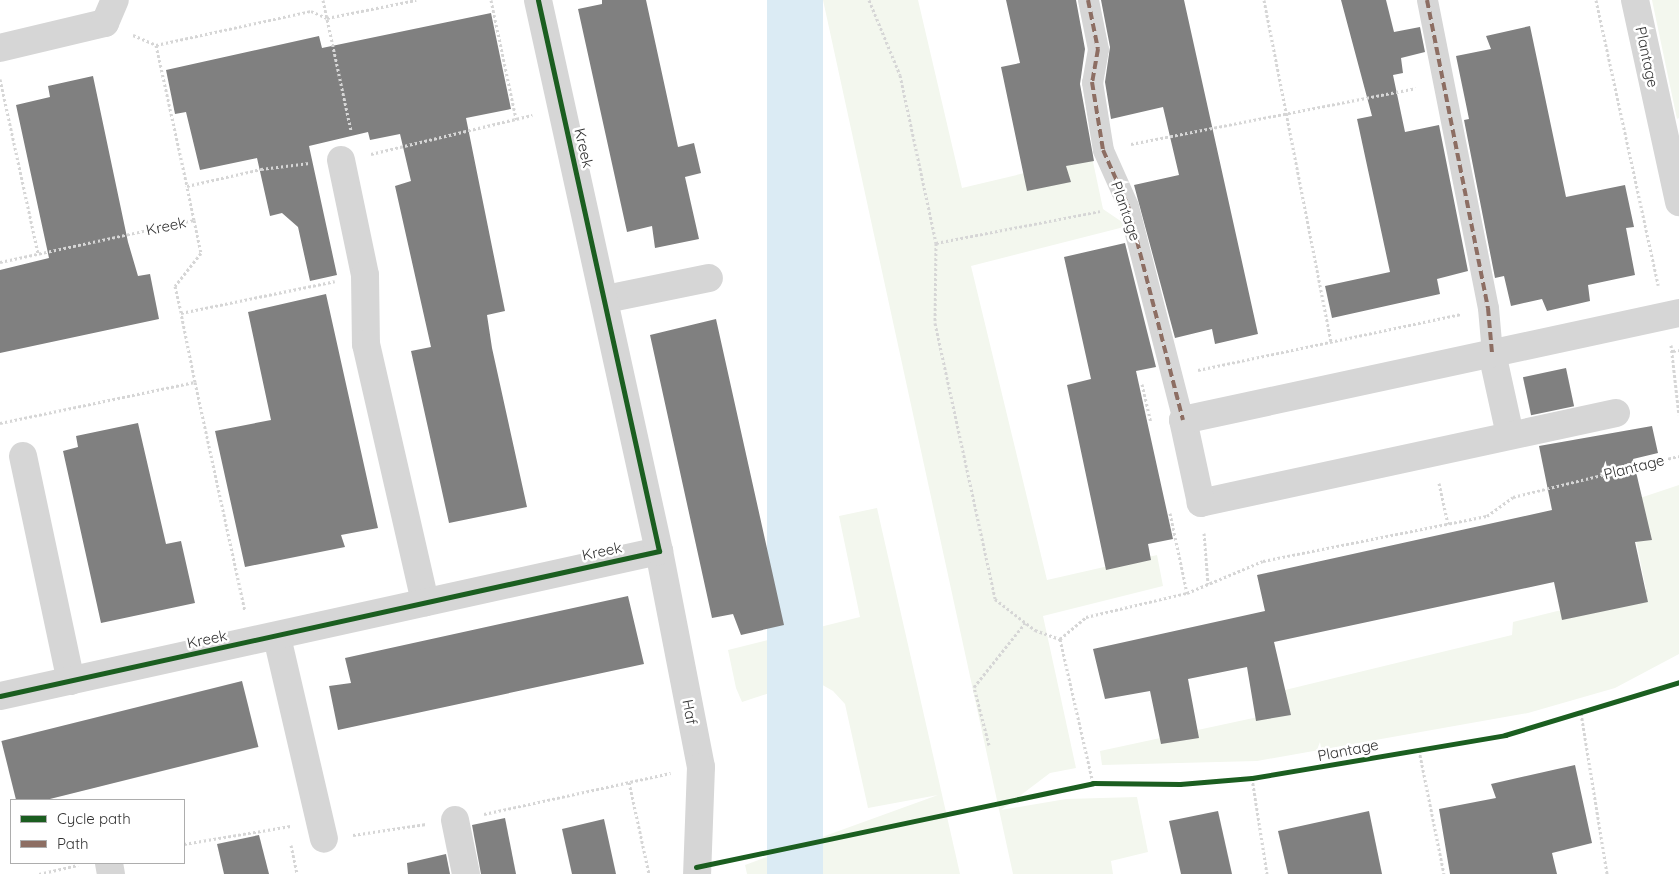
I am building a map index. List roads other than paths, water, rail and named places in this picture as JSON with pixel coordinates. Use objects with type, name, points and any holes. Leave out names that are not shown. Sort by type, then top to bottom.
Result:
[{"type":"street","name":"Kreek","points":[[0,696],[658,551],[606,299],[538,0]]},
{"type":"street","name":"Plantage","points":[[1088,0],[1098,48],[1092,82],[1103,150],[1128,206],[1183,420],[1201,503],[1510,436]]},
{"type":"street","points":[[1427,0],[1445,82],[1488,308],[1492,353],[1510,436],[1616,413]]},
{"type":"street","name":"Plantage","points":[[1635,0],[1679,202]]},
{"type":"street","points":[[0,48],[110,11]]},
{"type":"street","points":[[348,159],[364,275],[366,344],[425,602]]},
{"type":"street","points":[[606,299],[709,278]]},
{"type":"street","points":[[1183,420],[1672,314]]},
{"type":"street","points":[[23,456],[70,681]]},
{"type":"street","name":"Haf","points":[[658,551],[701,767],[697,874]]},
{"type":"street","points":[[264,639],[324,839]]},
{"type":"street","points":[[455,820],[466,874]]}]
